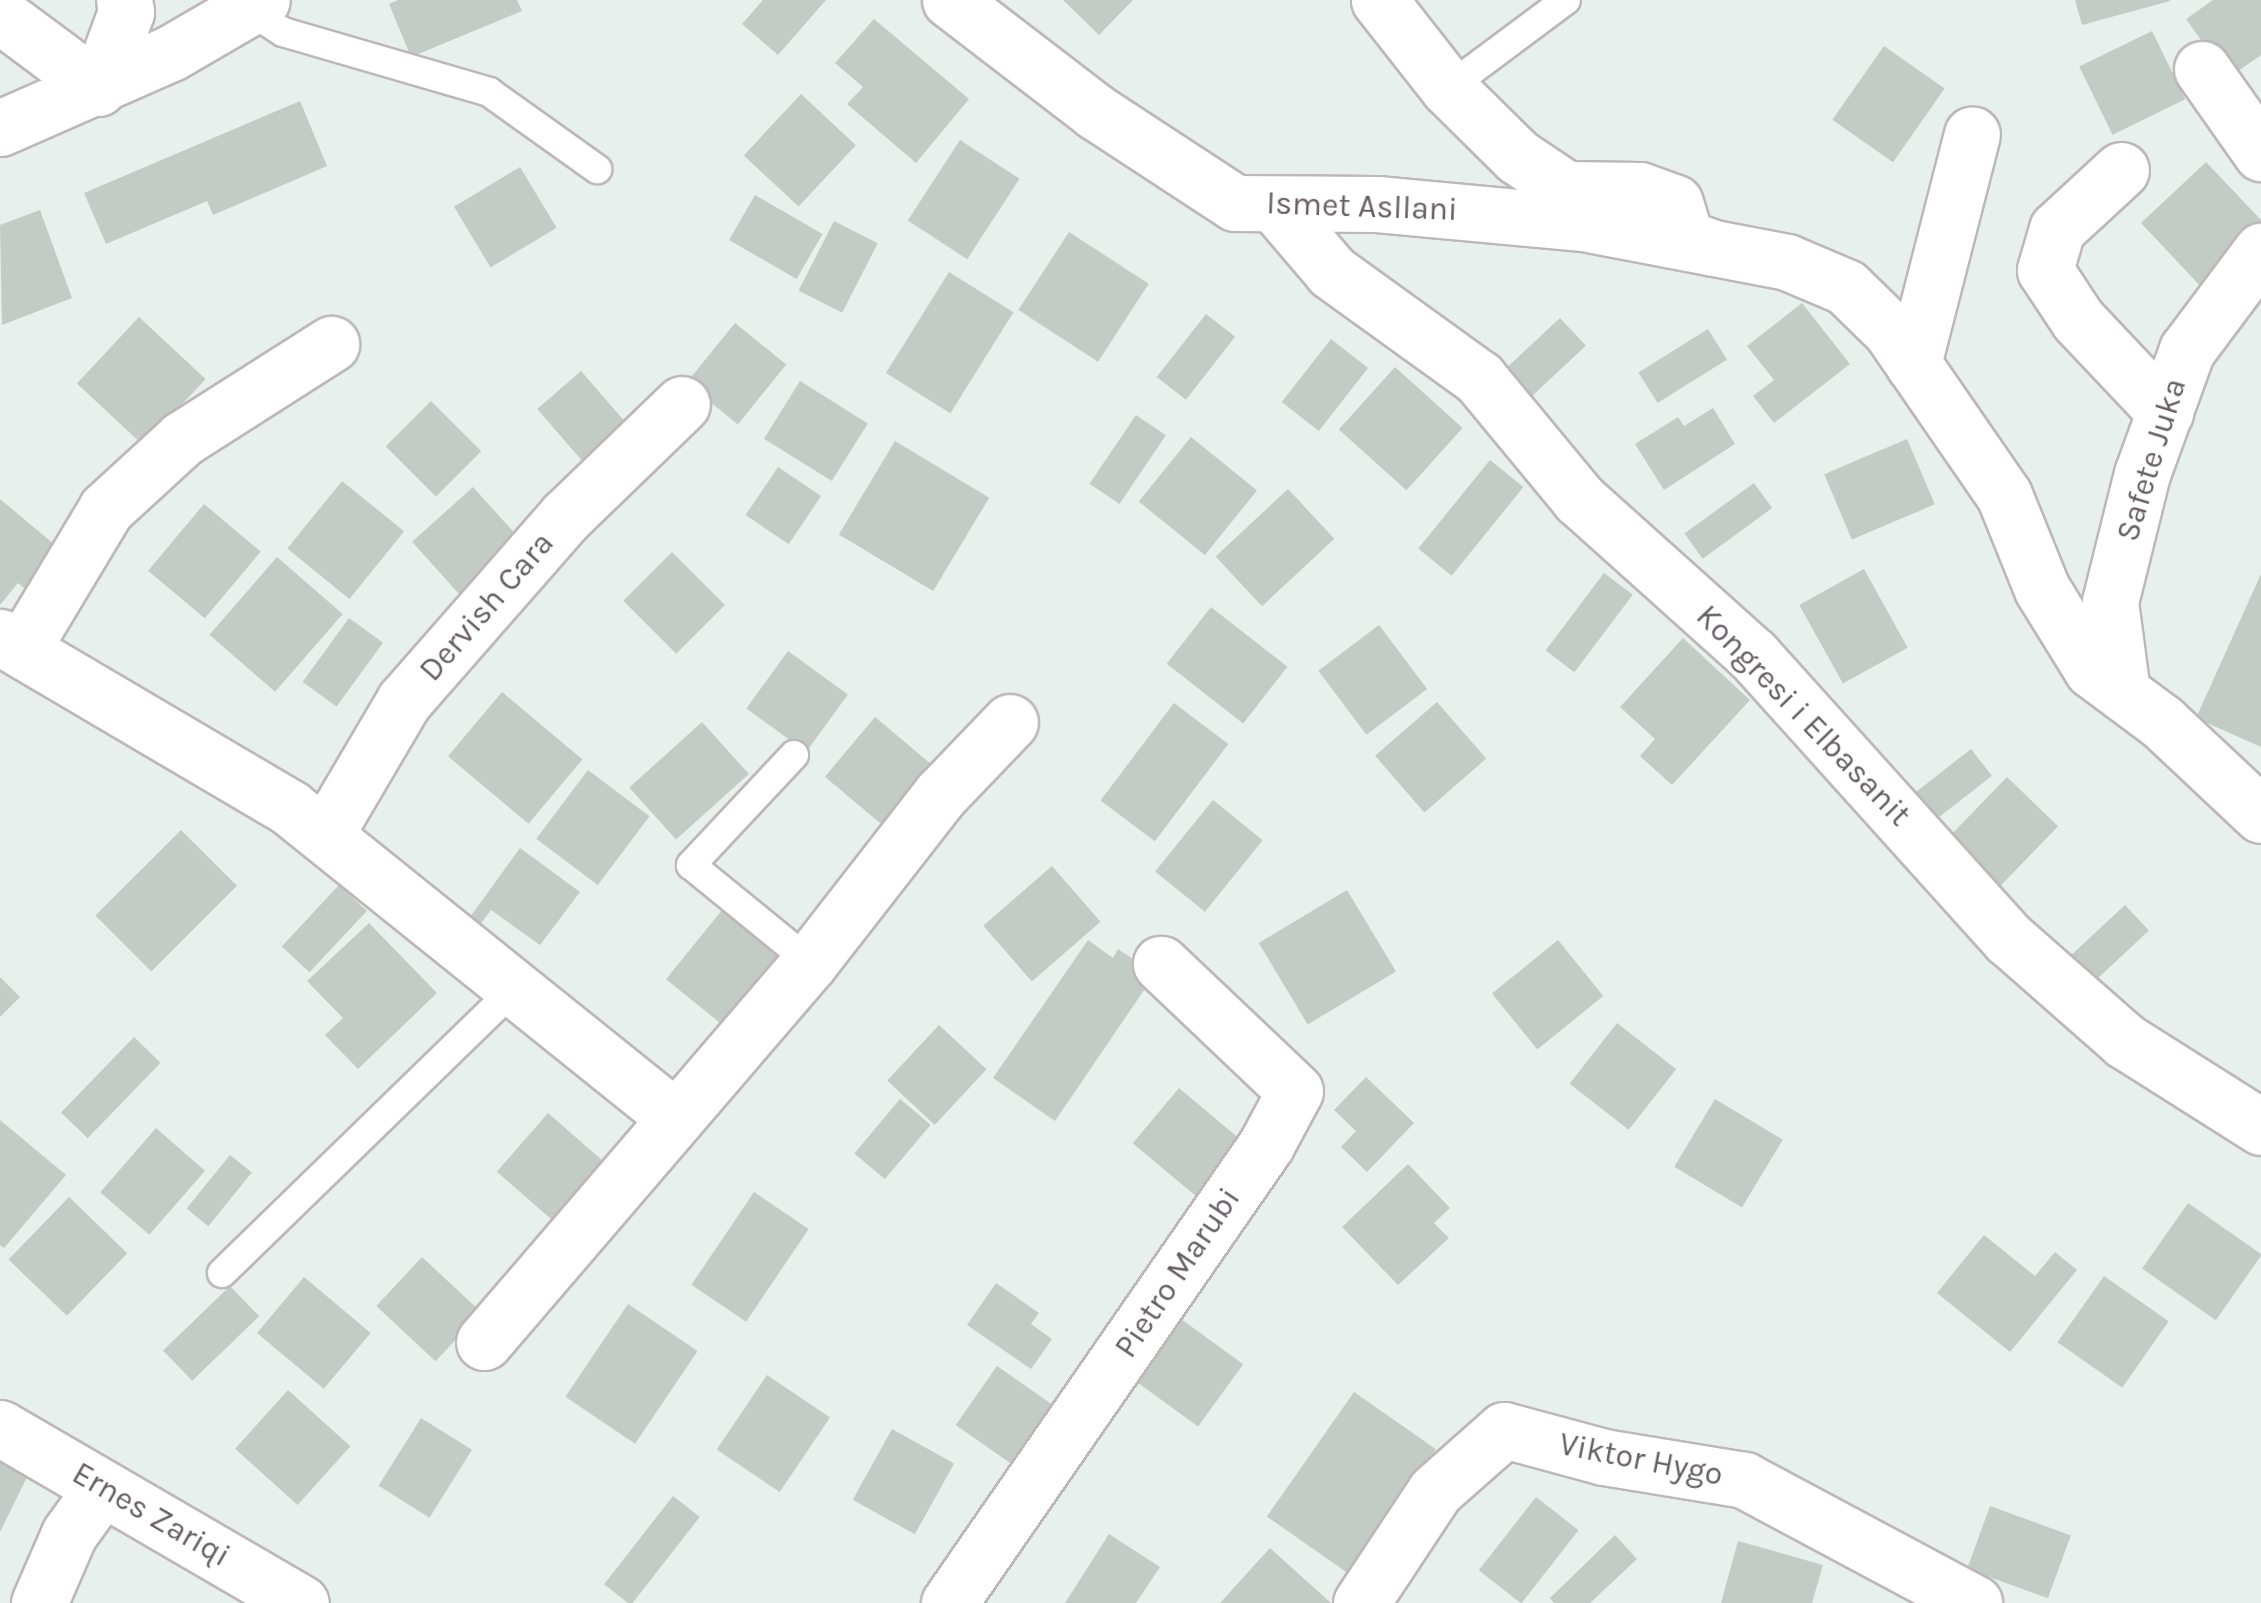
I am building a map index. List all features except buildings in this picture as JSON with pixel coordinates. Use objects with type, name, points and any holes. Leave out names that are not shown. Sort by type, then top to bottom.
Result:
[{"type":"street","points":[[98,88],[126,12],[124,0]]},
{"type":"street","name":"Ismet Asllani","points":[[950,0],[1096,112],[1235,203],[1468,210],[1787,262],[1846,287],[1913,364],[2004,495],[2042,589],[2092,670],[2261,816]]},
{"type":"street","name":"Ismet Asllani","points":[[1380,0],[1448,88],[1518,157],[1566,189],[1640,190],[1675,203],[1686,238],[1715,249]]},
{"type":"street","points":[[0,128],[98,88],[254,5]]},
{"type":"street","points":[[0,15],[98,88]]},
{"type":"street","points":[[2202,69],[2261,153]]},
{"type":"street","points":[[1913,364],[1972,134]]},
{"type":"street","points":[[2122,170],[2057,228],[2045,270],[2078,320],[2165,412]]},
{"type":"street","name":"Kongresi i Elbasanit","points":[[1274,204],[1332,272],[1479,378],[1580,499],[1753,655],[2009,939],[2125,1041],[2261,1127]]},
{"type":"street","name":"Safete Juka","points":[[2122,692],[2110,602],[2165,412],[2187,350],[2261,251]]},
{"type":"street","points":[[332,344],[182,439],[106,510],[11,643],[325,835],[676,1118]]},
{"type":"street","name":"Dervish Cara","points":[[325,835],[404,702],[566,516],[682,404]]},
{"type":"street","points":[[484,1342],[810,962],[940,795],[1010,722]]},
{"type":"street","name":"Pietro Marubi","points":[[948,1603],[1266,1145],[1295,1092],[1162,964]]},
{"type":"street","name":"Ernes Zariqi","points":[[0,1428],[301,1603]]},
{"type":"street","name":"Viktor Hygo","points":[[1362,1603],[1435,1491],[1504,1430],[1604,1457],[1744,1480],[1974,1603]]},
{"type":"street","points":[[39,1603],[69,1534],[102,1488]]},
{"type":"lane","points":[[1448,88],[1566,0]]},
{"type":"lane","points":[[254,5],[283,32],[489,92],[597,169]]},
{"type":"lane","points":[[794,756],[691,865],[810,962]]},
{"type":"lane","points":[[222,1273],[517,986]]}]
